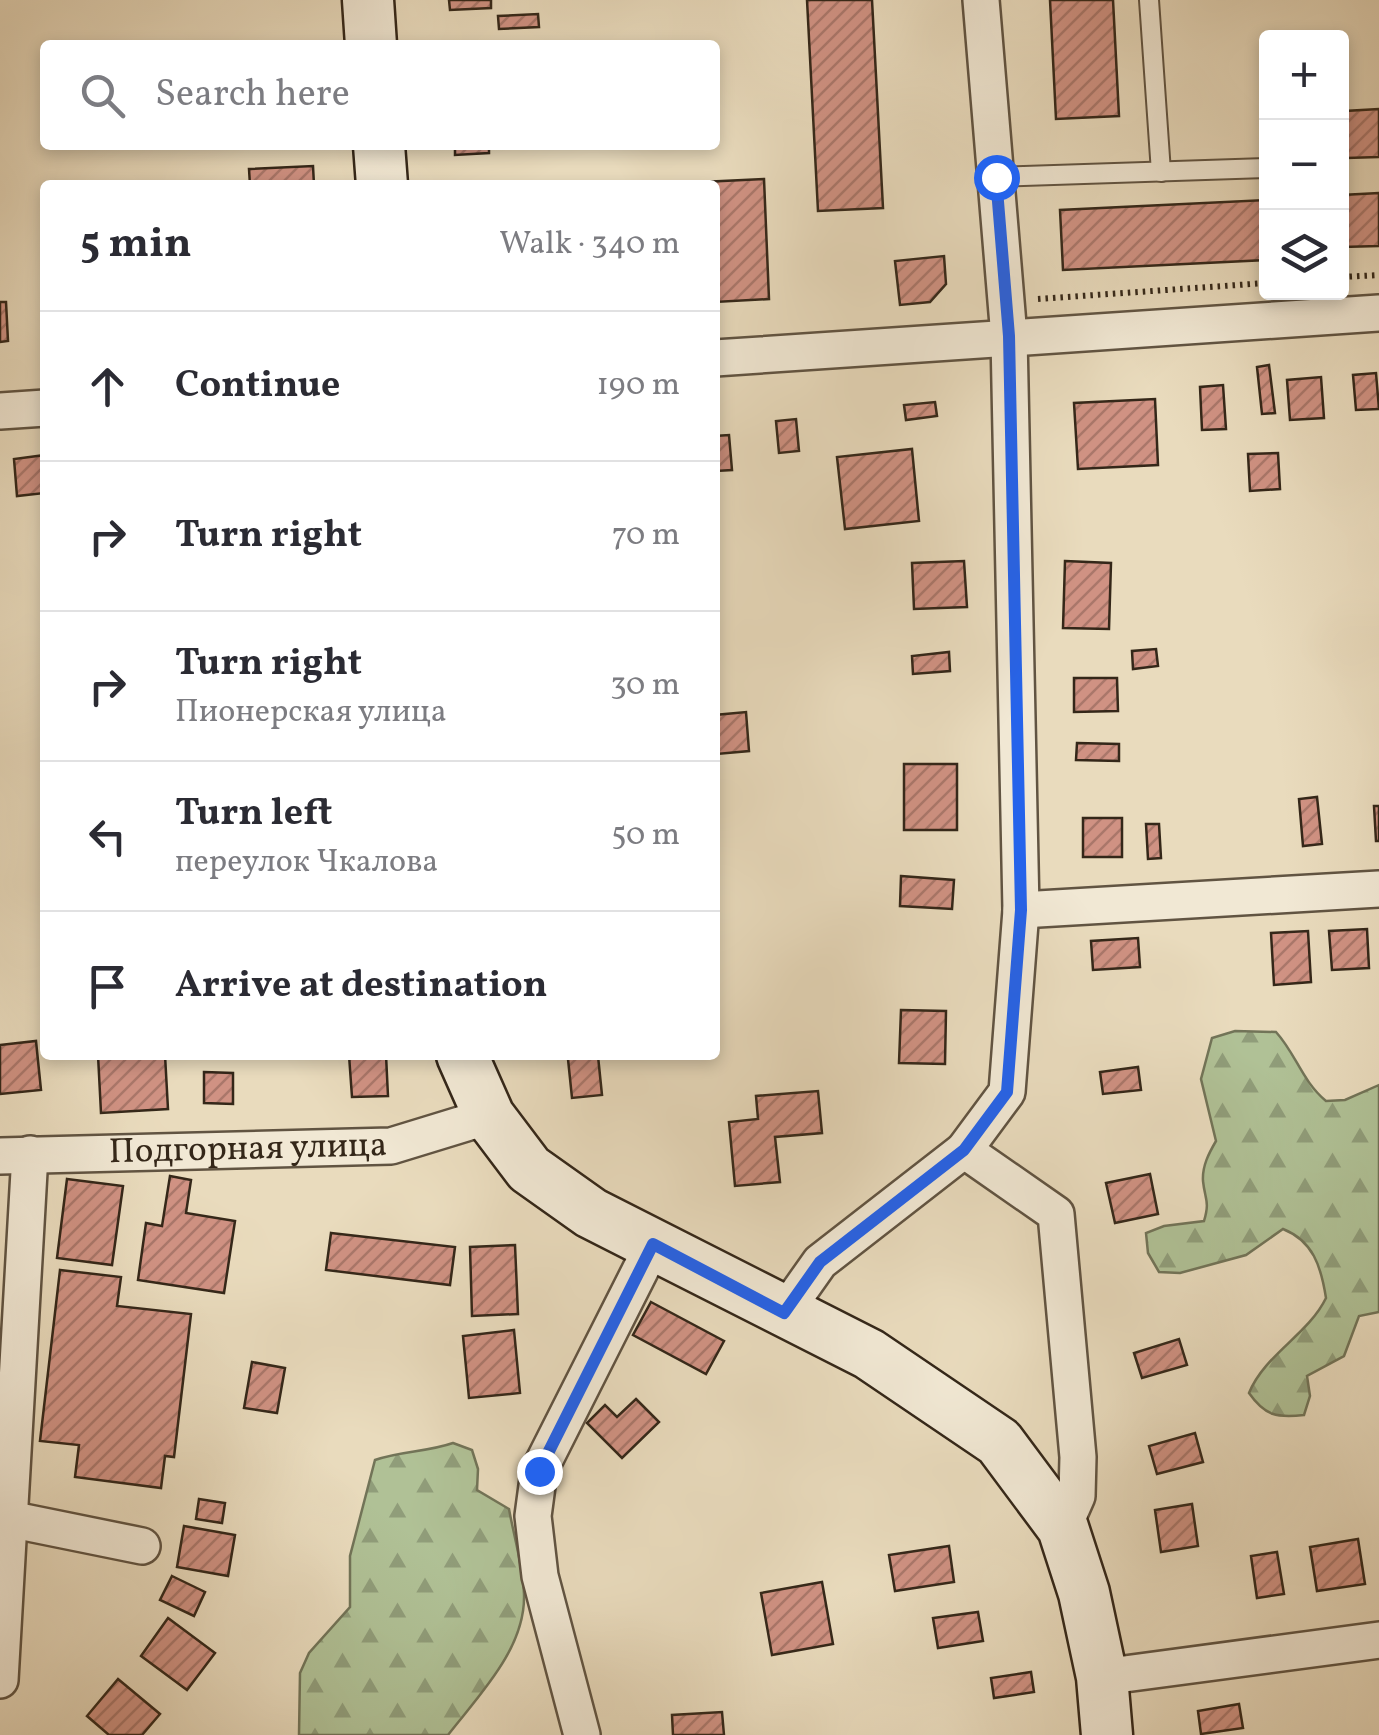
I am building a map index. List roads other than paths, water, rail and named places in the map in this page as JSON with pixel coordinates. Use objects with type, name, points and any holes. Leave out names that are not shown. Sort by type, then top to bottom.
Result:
[{"type":"main road","points":[[368,0],[372,40]]},
{"type":"main road","points":[[379,150],[382,180]]},
{"type":"main road","points":[[464,1060],[489,1116],[529,1169],[591,1213],[869,1354],[999,1442],[1063,1528],[1084,1593],[1102,1678],[1107,1735]]},
{"type":"street","points":[[784,1313],[820,1262],[964,1150],[1007,1092],[1021,910],[1008,319],[981,0]]},
{"type":"street","points":[[720,357],[1008,319],[1379,313]]},
{"type":"street","points":[[0,412],[40,408]]},
{"type":"street","points":[[1021,910],[1379,888]]},
{"type":"street","name":"Подгорная улица","points":[[15,1155],[392,1146],[489,1116]]},
{"type":"street","points":[[964,1150],[1056,1214],[1078,1457],[1077,1496],[1063,1528]]},
{"type":"street","points":[[0,1680],[10,1519],[15,1155]]},
{"type":"street","points":[[582,1735],[540,1576],[533,1516],[539,1471],[653,1244]]},
{"type":"street","points":[[10,1519],[142,1546]]},
{"type":"street","points":[[1102,1678],[1379,1640]]},
{"type":"lane","points":[[1148,0],[1161,172]]},
{"type":"lane","points":[[996,177],[1259,168]]}]
